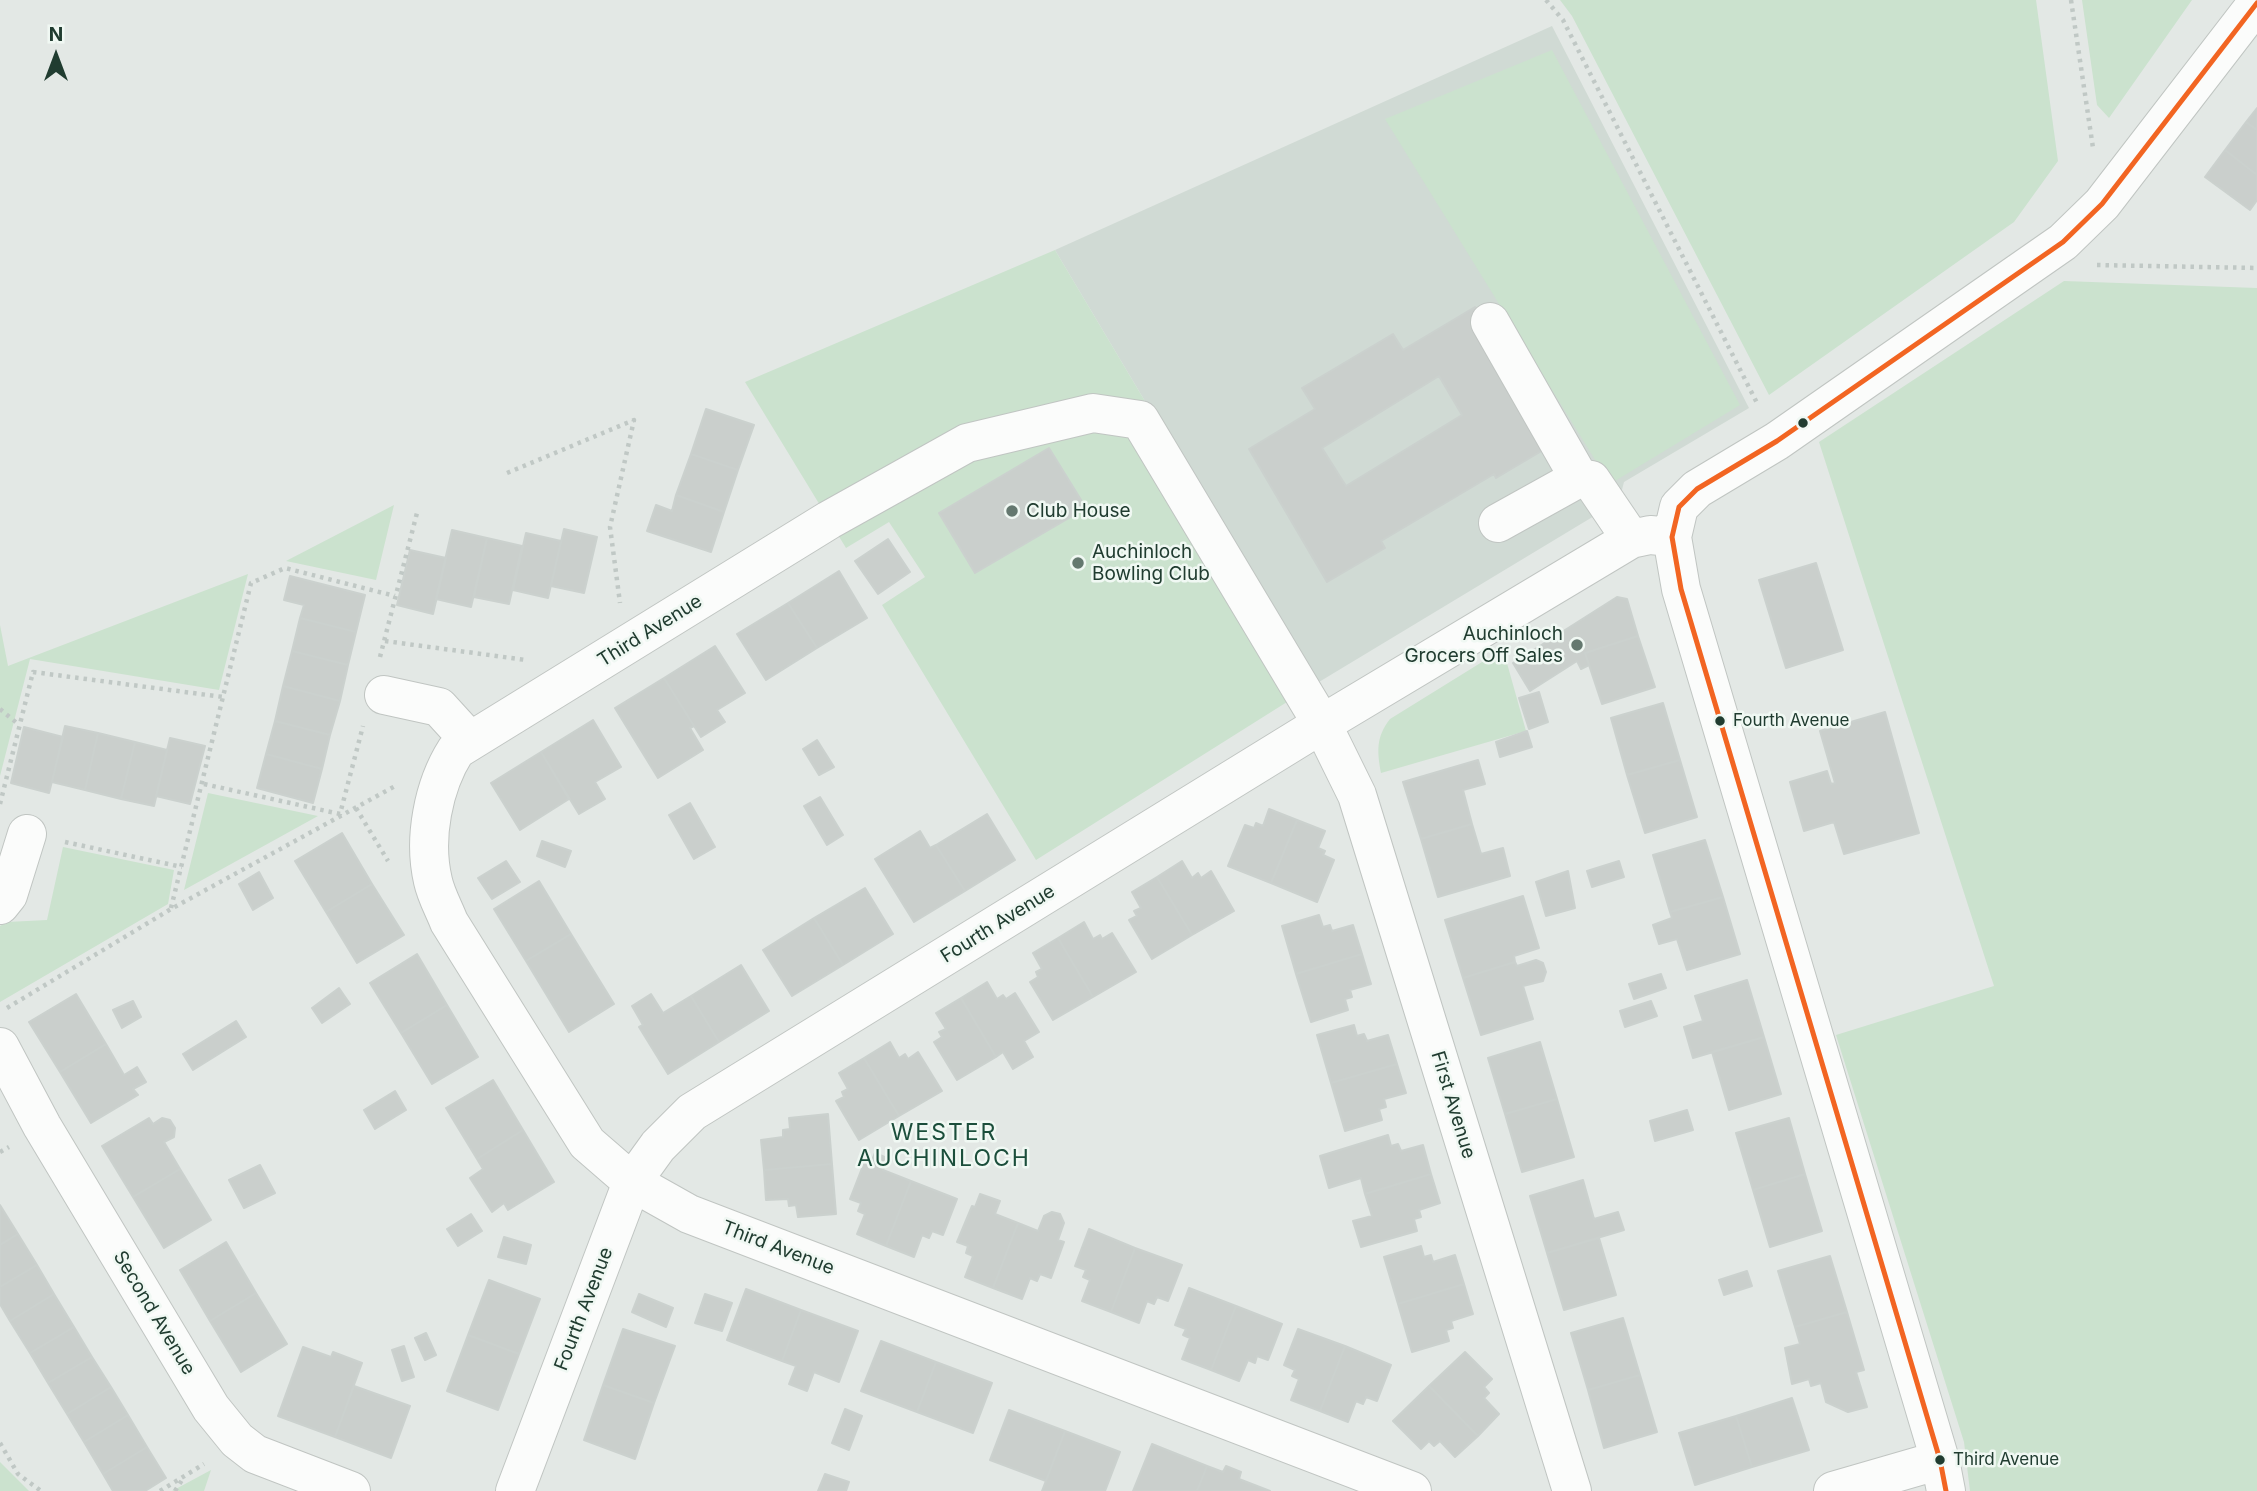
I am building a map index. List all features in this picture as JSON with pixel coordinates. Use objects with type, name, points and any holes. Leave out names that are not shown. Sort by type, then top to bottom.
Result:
[{"type":"street","points":[[1833,1491],[1943,1476],[1681,589],[1672,537],[1679,508],[1697,489],[1777,441],[2063,242],[2102,204],[2257,2]]},
{"type":"street","points":[[1490,322],[1579,478]]},
{"type":"street","name":"Third Avenue","points":[[1322,724],[1140,420],[1093,413],[967,443],[829,520],[456,750],[442,772],[428,846],[433,882],[449,922],[587,1143],[632,1182],[702,1219],[1412,1491]]},
{"type":"street","points":[[1498,523],[1579,478],[1591,480],[1631,539]]},
{"type":"street","name":"Fourth Avenue","points":[[515,1491],[632,1182],[658,1146],[692,1112],[1322,724],[1631,539],[1650,535],[1672,537]]},
{"type":"street","points":[[384,695],[439,707],[470,741]]},
{"type":"street","name":"First Avenue","points":[[1322,724],[1357,795],[1572,1491]]},
{"type":"street","points":[[0,905],[8,895],[27,834]]},
{"type":"street","name":"Second Avenue","points":[[5,1067],[211,1408],[237,1440],[255,1454],[351,1491]]},
{"type":"path","points":[[1546,0],[1563,20],[1777,441]]},
{"type":"path","points":[[2071,0],[2102,204]]},
{"type":"path","points":[[2063,242],[2098,265],[2257,268]]},
{"type":"path","points":[[507,473],[634,420],[610,527],[626,646]]},
{"type":"path","points":[[171,909],[251,583],[285,568],[395,596]]},
{"type":"path","points":[[384,641],[589,669]]},
{"type":"path","points":[[0,804],[33,672],[223,697]]},
{"type":"path","points":[[0,709],[18,724]]},
{"type":"path","points":[[0,1012],[171,909],[410,778],[442,772]]},
{"type":"path","points":[[27,834],[182,867]]},
{"type":"path","points":[[160,1491],[182,1479],[237,1440]]},
{"type":"path","points":[[0,1443],[18,1474],[41,1491]]},
{"type":"path","points":[[175,1491],[182,1479]]},
{"type":"shaded area","points":[[1552,26],[1749,408],[1624,482],[1619,501],[1314,685],[1055,250]]},
{"type":"green space","points":[[1560,0],[2036,0],[2058,161],[2014,222],[1769,395],[1572,16]]},
{"type":"green space","points":[[2082,0],[2192,0],[2109,118],[2097,105]]},
{"type":"green space","points":[[1552,50],[1740,405],[1610,484],[1385,119]]},
{"type":"green space","name":"Auchinloch Bowling Club","points":[[1055,250],[1314,685],[1036,860],[882,605],[925,577],[889,522],[846,548],[745,382]]},
{"type":"green space","points":[[2064,281],[2257,288],[2257,1491],[1970,1491],[1964,1442],[1836,1035],[1994,986],[1819,442]]},
{"type":"green space","points":[[394,505],[376,580],[286,561]]},
{"type":"green space","points":[[248,574],[219,690],[30,659],[0,776],[0,625],[8,666]]},
{"type":"green space","points":[[1503,649],[1526,731],[1381,773],[1379,744],[1390,719]]},
{"type":"green space","points":[[208,793],[318,816],[184,890]]},
{"type":"green space","points":[[63,847],[174,870],[168,904],[0,1002],[0,926],[7,922],[47,920]]},
{"type":"green space","points":[[0,1462],[29,1491],[0,1491]]},
{"type":"green space","points":[[211,1470],[204,1491],[172,1491]]},
{"type":"building","points":[[2257,108],[2257,130],[2246,122]]},
{"type":"building","points":[[2246,122],[2257,130],[2257,175],[2225,150]]},
{"type":"building","points":[[2225,150],[2257,175],[2257,200],[2250,210],[2205,177]]},
{"type":"building","points":[[1475,307],[1555,443],[1496,478],[1494,474],[1381,541],[1385,548],[1327,582],[1249,449],[1315,409],[1302,388],[1393,334],[1403,350]],"holes":[[[1439,376],[1462,415],[1346,486],[1322,448]]]},
{"type":"building","points":[[706,409],[754,425],[738,470],[691,454]]},
{"type":"building","name":"Club House","points":[[1049,448],[1086,508],[975,573],[939,513]]},
{"type":"building","points":[[691,454],[738,470],[724,512],[676,495]]},
{"type":"building","points":[[676,495],[724,512],[711,552],[647,531],[656,505],[672,511]]},
{"type":"building","points":[[564,529],[597,537],[584,593],[551,586]]},
{"type":"building","points":[[452,530],[487,538],[471,607],[436,599]]},
{"type":"building","points":[[526,533],[561,541],[548,598],[513,590]]},
{"type":"building","points":[[487,538],[522,546],[509,604],[474,597]]},
{"type":"building","points":[[888,539],[910,572],[878,594],[855,561]]},
{"type":"building","points":[[410,550],[446,558],[433,614],[397,605]]},
{"type":"building","points":[[1816,563],[1843,650],[1786,668],[1759,580]]},
{"type":"building","points":[[839,571],[867,618],[817,648],[788,603]]},
{"type":"building","points":[[290,576],[365,595],[356,632],[300,618],[304,605],[284,600]]},
{"type":"building","name":"Auchinloch Grocers Off Sales","points":[[1617,597],[1627,599],[1638,636],[1585,653],[1589,665],[1581,669],[1577,661],[1530,691],[1513,663]]},
{"type":"building","points":[[788,603],[817,648],[766,680],[737,634]]},
{"type":"building","points":[[300,618],[356,632],[348,665],[292,651]]},
{"type":"building","points":[[1638,636],[1655,687],[1602,704],[1585,653]]},
{"type":"building","points":[[715,646],[745,693],[717,710],[725,722],[701,737],[664,678]]},
{"type":"building","points":[[292,651],[348,665],[340,701],[283,686]]},
{"type":"building","points":[[664,678],[694,726],[690,728],[703,750],[658,778],[615,708]]},
{"type":"building","points":[[283,686],[340,701],[330,735],[275,721]]},
{"type":"building","points":[[1539,692],[1548,722],[1529,729],[1519,698]]},
{"type":"building","points":[[1663,703],[1680,760],[1627,775],[1611,718]]},
{"type":"building","points":[[1885,712],[1919,833],[1844,854],[1834,822],[1804,831],[1790,782],[1827,771],[1831,784],[1835,783],[1820,731]]},
{"type":"building","points":[[593,720],[621,767],[595,782],[605,799],[579,814],[541,752]]},
{"type":"building","points":[[275,721],[330,735],[322,769],[266,754]]},
{"type":"building","points":[[65,726],[98,733],[85,790],[52,782]]},
{"type":"building","points":[[24,727],[63,737],[49,793],[11,783]]},
{"type":"building","points":[[1527,731],[1532,747],[1500,757],[1496,742]]},
{"type":"building","points":[[98,733],[135,742],[121,799],[85,790]]},
{"type":"building","points":[[170,738],[205,746],[190,804],[156,796]]},
{"type":"building","points":[[817,740],[834,767],[819,775],[803,749]]},
{"type":"building","points":[[135,742],[167,750],[154,806],[121,799]]},
{"type":"building","points":[[541,752],[569,799],[520,830],[491,783]]},
{"type":"building","points":[[266,754],[322,769],[313,803],[257,788]]},
{"type":"building","points":[[1478,760],[1485,784],[1463,790],[1472,824],[1421,839],[1403,782]]},
{"type":"building","points":[[1680,760],[1697,817],[1645,833],[1627,775]]},
{"type":"building","points":[[820,797],[843,835],[827,845],[804,806]]},
{"type":"building","points":[[690,803],[715,847],[694,859],[669,815]]},
{"type":"building","points":[[1269,809],[1297,820],[1271,883],[1228,866],[1245,825],[1254,828],[1256,823],[1263,826]]},
{"type":"building","points":[[987,814],[1015,860],[965,891],[936,845]]},
{"type":"building","points":[[1297,820],[1325,831],[1318,848],[1325,851],[1323,855],[1334,860],[1317,902],[1271,883]]},
{"type":"building","points":[[1472,824],[1481,854],[1503,848],[1510,876],[1438,897],[1421,839]]},
{"type":"building","points":[[920,831],[930,848],[936,845],[965,891],[914,922],[875,859]]},
{"type":"building","points":[[342,833],[372,884],[326,912],[295,861]]},
{"type":"building","points":[[1705,840],[1723,897],[1670,912],[1653,855]]},
{"type":"building","points":[[542,841],[571,851],[565,867],[537,856]]},
{"type":"building","points":[[506,861],[520,882],[492,899],[478,878]]},
{"type":"building","points":[[1182,861],[1192,878],[1198,873],[1201,878],[1211,871],[1234,911],[1192,935],[1157,877]]},
{"type":"building","points":[[1619,861],[1624,877],[1592,887],[1587,871]]},
{"type":"building","points":[[1568,871],[1575,908],[1546,916],[1536,882]]},
{"type":"building","points":[[259,872],[273,898],[253,910],[239,884]]},
{"type":"building","points":[[1157,877],[1192,935],[1152,959],[1129,920],[1137,916],[1134,911],[1141,908],[1132,892]]},
{"type":"building","points":[[539,881],[571,934],[526,961],[494,909]]},
{"type":"building","points":[[372,884],[404,935],[357,963],[326,912]]},
{"type":"building","points":[[865,888],[893,934],[843,965],[814,918]]},
{"type":"building","points":[[1523,896],[1539,948],[1514,956],[1515,962],[1463,978],[1445,920]]},
{"type":"building","points":[[1723,897],[1740,954],[1687,970],[1677,939],[1659,944],[1653,925],[1672,918],[1670,912]]},
{"type":"building","points":[[1319,915],[1323,927],[1330,925],[1332,931],[1353,925],[1362,954],[1296,974],[1282,926]]},
{"type":"building","points":[[814,918],[843,965],[792,996],[763,950]]},
{"type":"building","points":[[1084,922],[1093,939],[1100,935],[1102,939],[1112,933],[1136,972],[1093,997],[1058,938]]},
{"type":"building","points":[[571,934],[614,1004],[569,1032],[526,961]]},
{"type":"building","points":[[1058,938],[1093,997],[1053,1020],[1030,982],[1038,977],[1036,972],[1042,969],[1033,953]]},
{"type":"building","points":[[417,954],[447,1005],[401,1033],[370,983]]},
{"type":"building","points":[[1362,954],[1371,984],[1350,990],[1352,997],[1345,999],[1348,1010],[1311,1022],[1296,974]]},
{"type":"building","points":[[1536,960],[1543,963],[1546,972],[1543,981],[1523,986],[1533,1019],[1481,1035],[1463,978],[1515,962],[1517,966]]},
{"type":"building","points":[[741,965],[769,1011],[719,1042],[691,996]]},
{"type":"building","points":[[1661,974],[1666,988],[1634,999],[1629,984]]},
{"type":"building","points":[[1747,980],[1764,1037],[1693,1058],[1684,1027],[1703,1021],[1695,996]]},
{"type":"building","points":[[987,982],[997,999],[1003,995],[1006,999],[1015,993],[1039,1032],[1024,1041],[1033,1057],[1013,1069],[1003,1052],[996,1057],[961,998]]},
{"type":"building","points":[[339,988],[350,1004],[322,1023],[312,1008]]},
{"type":"building","points":[[76,994],[106,1044],[60,1072],[29,1022]]},
{"type":"building","points":[[651,994],[663,1013],[691,996],[719,1042],[668,1074],[639,1027],[643,1025],[632,1006]]},
{"type":"building","points":[[961,998],[996,1057],[957,1080],[934,1042],[942,1037],[939,1032],[946,1029],[936,1013]]},
{"type":"building","points":[[133,1001],[141,1017],[122,1028],[113,1010]]},
{"type":"building","points":[[1651,1001],[1657,1016],[1625,1027],[1620,1011]]},
{"type":"building","points":[[447,1005],[478,1057],[432,1084],[401,1033]]},
{"type":"building","points":[[236,1021],[246,1037],[193,1070],[183,1054]]},
{"type":"building","points":[[1354,1025],[1357,1036],[1364,1034],[1367,1041],[1388,1035],[1397,1064],[1331,1083],[1317,1035]]},
{"type":"building","points":[[1764,1037],[1781,1094],[1729,1110],[1712,1052]]},
{"type":"building","points":[[890,1042],[899,1058],[905,1054],[908,1059],[918,1052],[942,1091],[899,1116],[864,1058]]},
{"type":"building","points":[[1540,1042],[1557,1099],[1505,1114],[1488,1058]]},
{"type":"building","points":[[106,1044],[124,1075],[137,1067],[146,1082],[133,1089],[138,1095],[91,1123],[60,1072]]},
{"type":"building","points":[[864,1058],[899,1116],[859,1140],[836,1101],[844,1097],[842,1092],[848,1089],[839,1073]]},
{"type":"building","points":[[1397,1064],[1406,1093],[1384,1099],[1386,1107],[1379,1109],[1382,1120],[1345,1131],[1331,1083]]},
{"type":"building","points":[[493,1080],[523,1130],[477,1159],[446,1108]]},
{"type":"building","points":[[395,1091],[406,1110],[375,1129],[364,1110]]},
{"type":"building","points":[[1557,1099],[1574,1157],[1522,1172],[1505,1114]]},
{"type":"building","points":[[1687,1110],[1693,1130],[1655,1141],[1650,1121]]},
{"type":"building","points":[[828,1114],[832,1164],[764,1170],[761,1140],[783,1137],[783,1130],[790,1129],[789,1118]]},
{"type":"building","points":[[149,1118],[153,1124],[162,1118],[170,1120],[175,1128],[174,1137],[164,1142],[180,1169],[133,1197],[102,1146]]},
{"type":"building","points":[[1789,1118],[1805,1174],[1753,1190],[1736,1133]]},
{"type":"building","points":[[523,1130],[554,1182],[508,1210],[504,1203],[492,1212],[470,1178],[483,1169],[477,1159]]},
{"type":"building","points":[[1388,1135],[1391,1146],[1398,1144],[1401,1151],[1423,1145],[1431,1174],[1365,1194],[1361,1178],[1329,1188],[1320,1156]]},
{"type":"building","points":[[875,1153],[887,1158],[883,1170],[911,1181],[886,1246],[857,1234],[865,1214],[858,1211],[861,1203],[850,1199],[864,1163],[870,1165]]},
{"type":"building","points":[[832,1164],[836,1214],[798,1217],[796,1205],[789,1206],[788,1199],[766,1200],[764,1170]]},
{"type":"building","points":[[260,1165],[275,1193],[244,1208],[229,1180]]},
{"type":"building","points":[[180,1169],[211,1220],[164,1248],[133,1197]]},
{"type":"building","points":[[1431,1174],[1440,1203],[1419,1210],[1421,1217],[1414,1219],[1417,1231],[1361,1247],[1353,1221],[1372,1216],[1365,1194]]},
{"type":"building","points":[[1805,1174],[1822,1231],[1770,1247],[1753,1190]]},
{"type":"building","points":[[1583,1180],[1594,1219],[1618,1212],[1624,1230],[1547,1253],[1530,1196]]},
{"type":"building","points":[[911,1181],[957,1199],[943,1235],[932,1231],[929,1238],[922,1235],[914,1257],[886,1246]]},
{"type":"building","points":[[980,1194],[1000,1201],[995,1214],[1018,1223],[993,1288],[965,1277],[973,1256],[966,1253],[968,1246],[957,1242]]},
{"type":"building","points":[[0,1205],[18,1234],[0,1245]]},
{"type":"building","points":[[1052,1212],[1060,1214],[1064,1223],[1058,1240],[1064,1242],[1051,1278],[1040,1274],[1037,1281],[1030,1278],[1022,1299],[993,1288],[1018,1223],[1038,1231],[1044,1216]]},
{"type":"building","points":[[471,1214],[482,1231],[458,1246],[447,1229]]},
{"type":"building","points":[[1089,1229],[1135,1248],[1111,1312],[1082,1301],[1090,1280],[1083,1277],[1086,1270],[1075,1266]]},
{"type":"building","points":[[18,1234],[37,1265],[0,1287],[0,1245]]},
{"type":"building","points":[[504,1237],[531,1245],[526,1264],[498,1257]]},
{"type":"building","points":[[1599,1238],[1616,1295],[1564,1310],[1547,1253]]},
{"type":"building","points":[[226,1242],[256,1293],[210,1321],[180,1270]]},
{"type":"building","points":[[1421,1246],[1424,1257],[1431,1255],[1433,1262],[1455,1255],[1464,1284],[1398,1304],[1384,1257]]},
{"type":"building","points":[[1135,1248],[1182,1265],[1168,1301],[1157,1297],[1154,1304],[1147,1301],[1139,1323],[1111,1312]]},
{"type":"building","points":[[1830,1256],[1847,1312],[1795,1327],[1778,1271]]},
{"type":"building","points":[[37,1265],[54,1294],[10,1321],[0,1304],[0,1287]]},
{"type":"building","points":[[1747,1271],[1752,1286],[1724,1295],[1719,1280]]},
{"type":"building","points":[[489,1280],[540,1299],[519,1354],[468,1335]]},
{"type":"building","points":[[1464,1284],[1473,1314],[1451,1321],[1453,1328],[1446,1330],[1449,1341],[1412,1352],[1398,1304]]},
{"type":"building","points":[[1189,1288],[1236,1306],[1211,1370],[1182,1359],[1190,1338],[1183,1335],[1186,1329],[1175,1325]]},
{"type":"building","points":[[746,1289],[801,1310],[782,1361],[727,1340]]},
{"type":"building","points":[[256,1293],[287,1344],[241,1372],[210,1321]]},
{"type":"building","points":[[54,1294],[74,1327],[30,1353],[10,1321]]},
{"type":"building","points":[[639,1294],[673,1308],[666,1327],[632,1312]]},
{"type":"building","points":[[705,1294],[732,1303],[722,1331],[695,1323]]},
{"type":"building","points":[[1236,1306],[1282,1324],[1268,1360],[1257,1356],[1255,1363],[1248,1360],[1239,1381],[1211,1370]]},
{"type":"building","points":[[801,1310],[858,1331],[839,1382],[814,1372],[807,1391],[789,1384],[796,1366],[782,1361]]},
{"type":"building","points":[[1847,1312],[1864,1370],[1856,1372],[1867,1407],[1848,1412],[1826,1402],[1821,1383],[1811,1386],[1809,1379],[1792,1384],[1785,1348],[1800,1344],[1795,1327]]},
{"type":"building","points":[[1623,1318],[1640,1375],[1588,1390],[1571,1333]]},
{"type":"building","points":[[74,1327],[92,1357],[48,1383],[30,1353]]},
{"type":"building","points":[[623,1329],[675,1346],[654,1403],[603,1385]]},
{"type":"building","points":[[1298,1329],[1345,1346],[1320,1411],[1291,1400],[1299,1379],[1292,1376],[1295,1370],[1284,1365]]},
{"type":"building","points":[[426,1333],[436,1355],[425,1360],[415,1338]]},
{"type":"building","points":[[468,1335],[519,1354],[498,1410],[447,1391]]},
{"type":"building","points":[[881,1341],[936,1362],[917,1412],[861,1391]]},
{"type":"building","points":[[404,1346],[414,1377],[402,1381],[392,1350]]},
{"type":"building","points":[[1345,1346],[1391,1365],[1377,1401],[1366,1397],[1363,1404],[1356,1401],[1348,1422],[1320,1411]]},
{"type":"building","points":[[303,1347],[331,1357],[333,1352],[362,1363],[335,1437],[278,1416]]},
{"type":"building","points":[[1465,1352],[1492,1379],[1484,1387],[1489,1393],[1484,1398],[1499,1414],[1478,1436],[1429,1386]]},
{"type":"building","points":[[92,1357],[111,1387],[67,1414],[48,1383]]},
{"type":"building","points":[[936,1362],[992,1383],[973,1433],[917,1412]]},
{"type":"building","points":[[1640,1375],[1657,1432],[1604,1448],[1588,1390]]},
{"type":"building","points":[[603,1385],[654,1403],[635,1459],[584,1440]]},
{"type":"building","points":[[354,1386],[410,1406],[391,1458],[335,1437]]},
{"type":"building","points":[[1429,1386],[1478,1436],[1455,1457],[1440,1441],[1434,1446],[1429,1441],[1421,1449],[1393,1421]]},
{"type":"building","points":[[111,1387],[128,1415],[84,1442],[67,1414]]},
{"type":"building","points":[[1792,1398],[1809,1450],[1752,1467],[1736,1416]]},
{"type":"building","points":[[845,1409],[862,1416],[849,1450],[832,1443]]},
{"type":"building","points":[[1009,1410],[1065,1431],[1046,1481],[990,1460]]},
{"type":"building","points":[[128,1415],[147,1447],[103,1474],[84,1442]]},
{"type":"building","points":[[1736,1416],[1752,1467],[1695,1485],[1679,1433]]},
{"type":"building","points":[[1065,1431],[1120,1452],[1105,1491],[1042,1491]]},
{"type":"building","points":[[1152,1444],[1207,1466],[1197,1491],[1133,1491]]},
{"type":"building","points":[[147,1447],[166,1478],[145,1491],[113,1491],[103,1474]]},
{"type":"building","points":[[1207,1466],[1223,1472],[1226,1466],[1241,1472],[1239,1479],[1270,1491],[1197,1491]]},
{"type":"building","points":[[825,1474],[849,1482],[846,1491],[818,1491]]},
{"type":"transit line","points":[[1946,1491],[1940,1460],[1681,589],[1672,537],[1679,507],[1697,489],[1777,441],[2063,242],[2102,204],[2257,3]]},
{"type":"place","name":"Club House","points":[[1012,511]]},
{"type":"place","name":"Auchinloch Bowling Club","points":[[1078,563]]},
{"type":"place","name":"Auchinloch Grocers Off Sales","points":[[1577,645]]},
{"type":"place","name":"Fourth Avenue","points":[[1720,721]]},
{"type":"place","name":"Third Avenue","points":[[1940,1460]]},
{"type":"district","name":"WESTER AUCHINLOCH","points":[[944,1146]]}]
